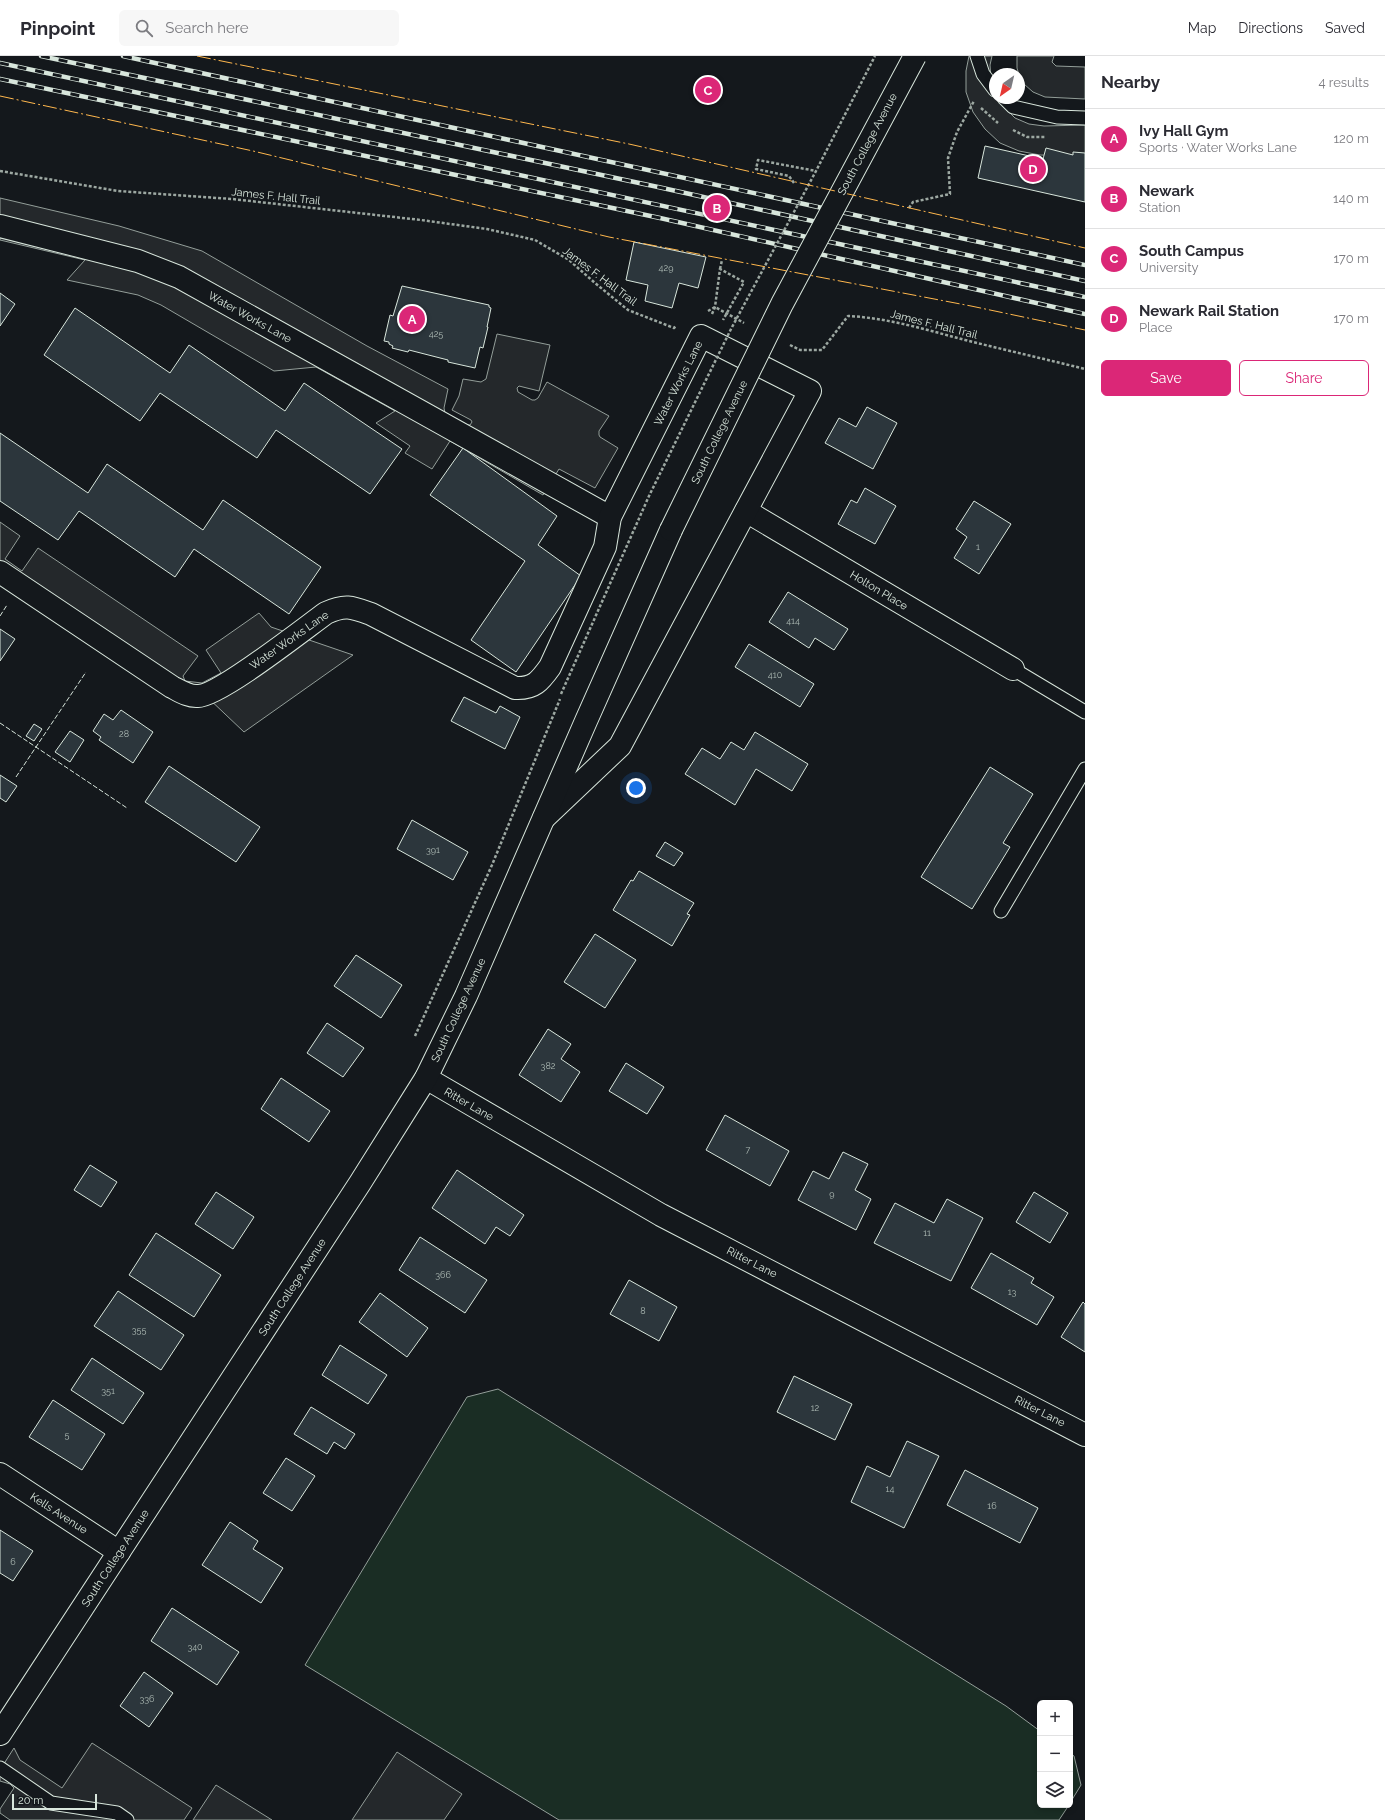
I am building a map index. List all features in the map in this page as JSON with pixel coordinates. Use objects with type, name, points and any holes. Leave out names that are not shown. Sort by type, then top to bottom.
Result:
[{"type":"street","name":"South College Avenue","points":[[0,1734],[360,1183],[426,1078],[466,996],[671,530],[782,304],[915,56]]},
{"type":"street","name":"Water Works Lane","points":[[0,226],[138,260],[179,277],[610,517]]},
{"type":"street","name":"Water Works Lane","points":[[0,572],[172,687],[197,697],[205,695],[224,684],[260,661],[326,612],[338,607],[355,608],[371,614],[515,688],[526,689],[534,686],[543,678],[550,667],[606,546],[610,517],[701,336],[810,391]]},
{"type":"street","name":"South College Avenue","points":[[544,818],[620,746],[810,391]]},
{"type":"street","name":"Holton Place","points":[[746,511],[1013,669]]},
{"type":"street","name":"Ritter Lane","points":[[426,1078],[661,1215],[1085,1435]]},
{"type":"street","name":"Kells Avenue","points":[[0,1474],[119,1552]]},
{"type":"lane","points":[[977,56],[983,74],[989,82]]},
{"type":"lane","points":[[1010,104],[1013,107],[1050,116],[1085,118]]},
{"type":"lane","points":[[1013,669],[1085,712]]},
{"type":"lane","points":[[1001,911],[1085,769]]},
{"type":"lane","points":[[0,1768],[51,1803],[117,1813],[127,1820]]},
{"type":"path","points":[[415,1038],[492,865],[561,694],[649,496],[731,329],[816,171],[875,56]]},
{"type":"path","points":[[909,208],[913,202],[950,194],[948,158],[957,132],[974,101]]},
{"type":"path","points":[[794,183],[789,176],[756,168],[758,160],[816,171]]},
{"type":"path","name":"James F. Hall Trail","points":[[0,170],[118,191],[293,206],[421,220],[501,232],[535,240],[569,260],[595,284],[628,310],[674,328],[680,324]]},
{"type":"path","points":[[701,336],[715,307],[722,260]]},
{"type":"path","points":[[720,269],[744,282],[721,324]]},
{"type":"path","points":[[704,312],[715,307]]},
{"type":"path","points":[[715,307],[746,324]]},
{"type":"path","name":"James F. Hall Trail","points":[[786,344],[800,350],[822,350],[848,316],[864,317],[914,325],[964,340],[1085,369]]},
{"type":"path","points":[[726,327],[731,329]]},
{"type":"green space","points":[[498,1389],[1006,1706],[1037,1729],[1037,1808],[1067,1808],[1059,1820],[559,1820],[305,1665],[467,1397]]},
{"type":"green space","points":[[1073,1755],[1074,1756],[1081,1785],[1073,1798]]},
{"type":"shaded area","points":[[969,56],[992,56],[989,68],[989,104],[1002,104],[1015,118],[1029,124],[1044,126],[1085,125],[1085,156],[1040,155],[1019,151],[1000,143],[985,129],[973,112],[966,92],[966,71]]},
{"type":"shaded area","points":[[1017,56],[1054,56],[1052,62],[1056,66],[1085,67],[1085,99],[1045,97],[1033,92],[1025,85],[1025,68],[1017,68]]},
{"type":"shaded area","points":[[0,198],[119,226],[202,251],[367,346],[448,389],[444,408],[445,413],[467,425],[470,425],[472,422],[471,420],[452,410],[459,396],[463,379],[481,382],[486,379],[497,334],[550,345],[539,391],[519,386],[517,388],[518,392],[532,400],[535,400],[538,398],[547,382],[609,416],[599,431],[599,435],[618,448],[595,488],[559,469],[543,495],[450,441],[432,469],[405,453],[410,446],[376,423],[395,411],[316,367],[274,371],[161,305],[138,295],[67,280],[85,260],[0,240]]},
{"type":"shaded area","points":[[0,522],[20,536],[5,559],[22,571],[38,548],[198,656],[183,676],[185,681],[202,683],[221,673],[206,650],[259,613],[271,627],[353,655],[244,732],[205,695],[0,572]]},
{"type":"shaded area","points":[[92,1743],[192,1808],[184,1820],[10,1820],[0,1813],[0,1809],[14,1788],[10,1784],[0,1781],[0,1770],[14,1748],[20,1760],[62,1788]]},
{"type":"shaded area","points":[[397,1752],[462,1794],[444,1820],[352,1820]]},
{"type":"shaded area","points":[[216,1785],[272,1820],[193,1820]]},
{"type":"building","points":[[985,146],[1043,159],[1046,148],[1073,155],[1073,152],[1085,153],[1085,202],[978,178]]},
{"type":"building","points":[[634,242],[706,257],[698,288],[679,283],[672,308],[645,301],[648,285],[626,280]]},
{"type":"building","points":[[402,286],[489,305],[491,308],[488,327],[483,348],[480,347],[475,368],[448,362],[448,360],[409,350],[408,352],[392,348],[393,346],[389,344],[389,342],[384,341],[390,315],[393,316]]},
{"type":"building","points":[[0,293],[15,304],[0,326]]},
{"type":"building","points":[[75,308],[170,373],[189,345],[285,411],[304,383],[402,449],[370,494],[276,430],[257,458],[160,393],[140,421],[44,355]]},
{"type":"building","points":[[867,407],[897,423],[873,469],[825,443],[839,418],[856,427]]},
{"type":"building","points":[[0,433],[88,493],[107,464],[203,530],[223,500],[321,567],[289,614],[194,549],[175,577],[79,511],[58,540],[0,501]]},
{"type":"building","points":[[463,448],[557,516],[538,545],[581,576],[516,672],[471,640],[525,561],[430,495]]},
{"type":"building","points":[[865,488],[896,506],[875,544],[838,524],[851,500],[857,503]]},
{"type":"building","points":[[974,501],[1011,524],[979,574],[954,558],[967,537],[956,529]]},
{"type":"building","points":[[788,592],[848,629],[834,650],[815,638],[809,648],[769,622]]},
{"type":"building","points":[[0,629],[15,639],[0,661]]},
{"type":"building","points":[[749,644],[814,684],[800,707],[735,667]]},
{"type":"building","points":[[464,697],[496,713],[500,706],[520,717],[505,749],[451,721]]},
{"type":"building","points":[[121,710],[153,732],[133,763],[99,740],[101,737],[93,731],[104,714],[113,720]]},
{"type":"building","points":[[34,724],[42,729],[34,741],[26,736]]},
{"type":"building","points":[[70,731],[84,740],[70,762],[55,752]]},
{"type":"building","points":[[755,732],[808,764],[792,791],[756,769],[735,805],[685,774],[702,748],[720,759],[731,742],[744,750]]},
{"type":"building","points":[[169,766],[260,827],[236,862],[145,802]]},
{"type":"building","points":[[990,767],[1033,794],[1003,843],[1010,847],[972,909],[921,877]]},
{"type":"building","points":[[0,775],[17,786],[6,802],[0,798]]},
{"type":"building","points":[[412,820],[468,852],[453,880],[397,849]]},
{"type":"building","points":[[665,842],[683,853],[674,866],[656,856]]},
{"type":"building","points":[[639,871],[694,903],[687,914],[690,915],[672,946],[613,910],[631,880],[633,881]]},
{"type":"building","points":[[595,934],[636,960],[605,1008],[564,982]]},
{"type":"building","points":[[356,955],[402,985],[381,1018],[334,986]]},
{"type":"building","points":[[327,1023],[364,1048],[343,1077],[307,1053]]},
{"type":"building","points":[[548,1029],[571,1044],[561,1059],[580,1072],[561,1102],[519,1075]]},
{"type":"building","points":[[626,1063],[664,1087],[647,1114],[609,1091]]},
{"type":"building","points":[[281,1078],[330,1111],[309,1142],[261,1109]]},
{"type":"building","points":[[725,1115],[789,1151],[770,1186],[706,1150]]},
{"type":"building","points":[[843,1152],[868,1164],[855,1190],[871,1199],[856,1230],[798,1200],[813,1171],[829,1179]]},
{"type":"building","points":[[90,1165],[117,1182],[101,1207],[74,1190]]},
{"type":"building","points":[[457,1170],[524,1215],[510,1236],[496,1227],[485,1244],[432,1208]]},
{"type":"building","points":[[216,1192],[254,1217],[233,1249],[195,1224]]},
{"type":"building","points":[[1034,1192],[1068,1213],[1050,1243],[1016,1222]]},
{"type":"building","points":[[947,1199],[983,1218],[951,1281],[874,1243],[895,1203],[934,1223]]},
{"type":"building","points":[[156,1233],[221,1275],[194,1317],[129,1275]]},
{"type":"building","points":[[420,1237],[487,1280],[465,1313],[399,1270]]},
{"type":"building","points":[[991,1253],[1034,1278],[1031,1283],[1054,1297],[1037,1325],[971,1288]]},
{"type":"building","points":[[629,1280],[677,1307],[659,1341],[610,1314]]},
{"type":"building","points":[[118,1291],[184,1335],[161,1370],[94,1326]]},
{"type":"building","points":[[380,1293],[428,1328],[407,1357],[359,1322]]},
{"type":"building","points":[[1083,1302],[1085,1304],[1085,1352],[1061,1337]]},
{"type":"building","points":[[340,1345],[387,1375],[368,1404],[322,1375]]},
{"type":"building","points":[[92,1358],[144,1393],[123,1424],[71,1390]]},
{"type":"building","points":[[794,1376],[852,1404],[835,1440],[777,1412]]},
{"type":"building","points":[[53,1400],[105,1434],[82,1470],[29,1437]]},
{"type":"building","points":[[311,1407],[355,1434],[345,1449],[334,1442],[327,1454],[294,1434]]},
{"type":"building","points":[[907,1441],[939,1456],[904,1528],[851,1502],[867,1466],[890,1477]]},
{"type":"building","points":[[286,1458],[315,1476],[292,1511],[263,1493]]},
{"type":"building","points":[[965,1470],[1038,1508],[1020,1543],[947,1505]]},
{"type":"building","points":[[230,1522],[258,1541],[253,1549],[283,1568],[261,1603],[202,1565]]},
{"type":"building","points":[[0,1530],[33,1551],[13,1581],[0,1573]]},
{"type":"building","points":[[172,1608],[239,1652],[217,1685],[151,1641]]},
{"type":"building","points":[[144,1672],[173,1693],[149,1727],[120,1706]]},
{"type":"railway","points":[[41,56],[658,187],[1085,281]]},
{"type":"railway","points":[[123,56],[1085,265]]},
{"type":"railway","points":[[0,63],[1085,297]]},
{"type":"railway","points":[[0,79],[660,218],[1085,314]]},
{"type":"fence","points":[[0,616],[7,605]]},
{"type":"fence","points":[[16,777],[86,672]]},
{"type":"fence","points":[[0,723],[127,808]]},
{"type":"power","points":[[197,56],[629,144],[1085,248]]},
{"type":"power","points":[[0,96],[253,151],[609,237],[971,306],[1085,330]]},
{"type":"place","name":"South Campus","points":[[708,90]]},
{"type":"place","name":"Newark Rail Station","points":[[1033,169]]},
{"type":"place","name":"Newark","points":[[717,208]]},
{"type":"place","name":"Ivy Hall Gym","points":[[412,319]]}]
